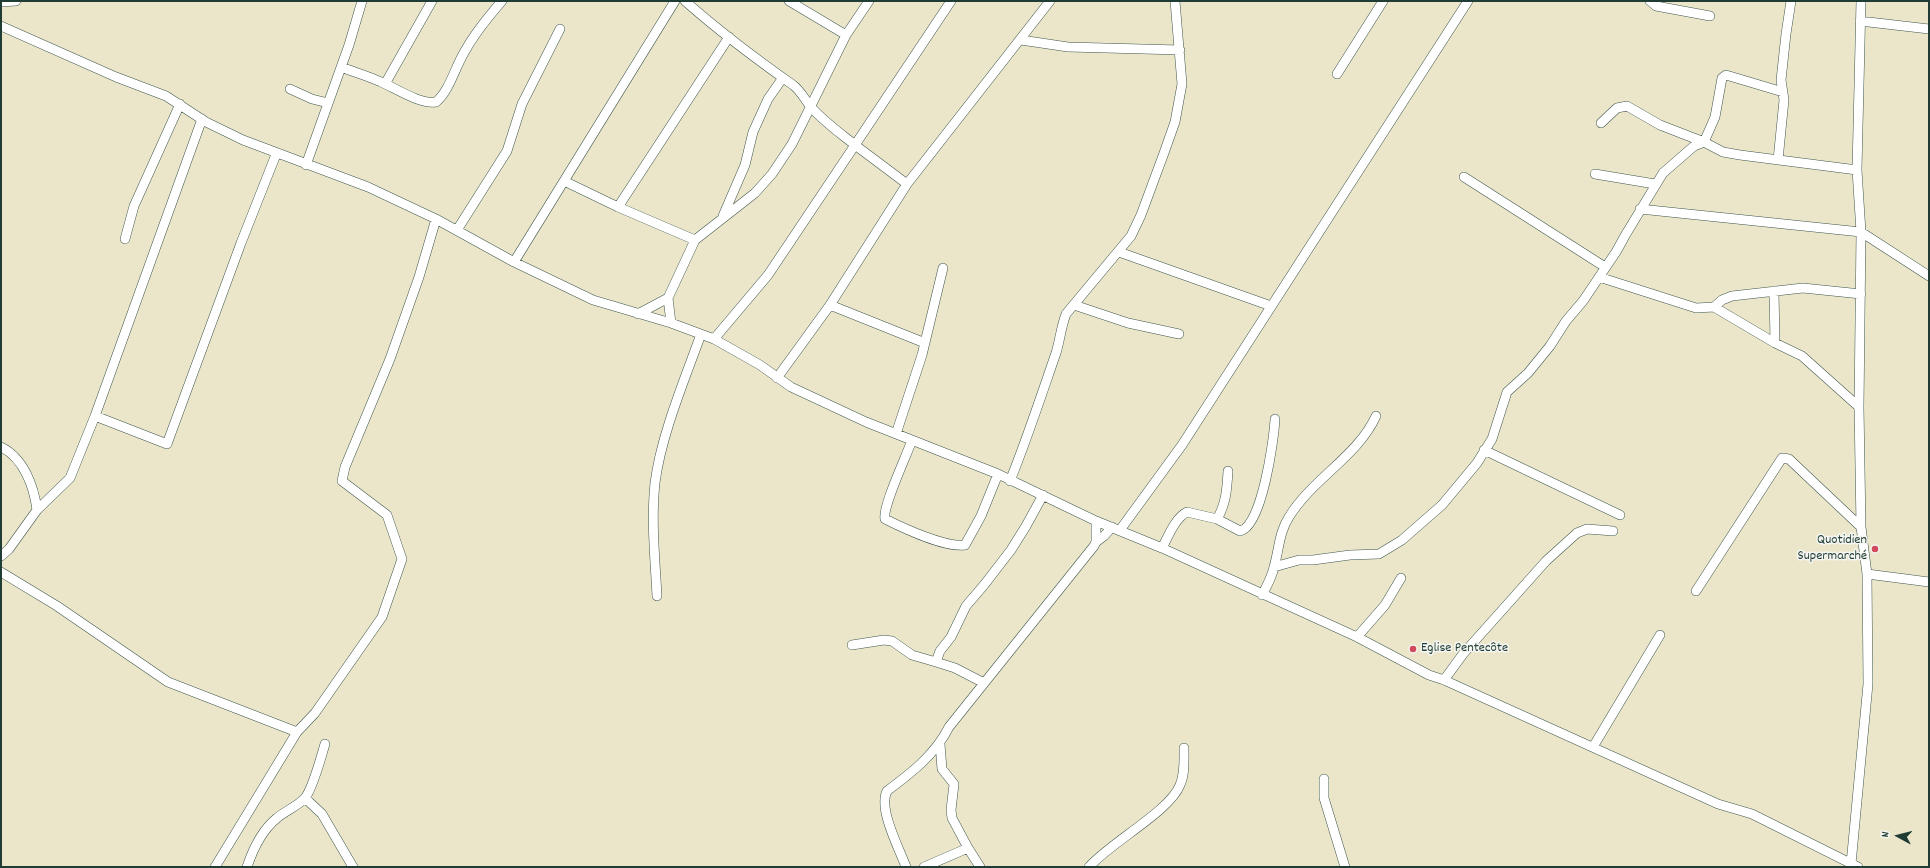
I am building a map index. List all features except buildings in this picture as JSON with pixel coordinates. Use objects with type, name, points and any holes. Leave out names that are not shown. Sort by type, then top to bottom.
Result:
[{"type":"street","points":[[1,2],[16,1]]},
{"type":"street","points":[[306,165],[349,45],[362,1]]},
{"type":"street","points":[[385,84],[432,1]]},
{"type":"street","points":[[341,67],[425,101],[436,102],[444,92],[465,50],[485,21],[502,1]]},
{"type":"street","points":[[514,262],[675,1]]},
{"type":"street","points":[[685,1],[747,52],[766,64],[794,86],[811,107],[855,145],[908,184]]},
{"type":"street","points":[[789,1],[846,36]]},
{"type":"street","points":[[671,323],[668,298],[695,240],[755,193],[772,174],[792,144],[846,36],[869,1]]},
{"type":"street","points":[[714,339],[768,275],[951,1]]},
{"type":"street","points":[[777,378],[830,304],[908,184],[1050,1]]},
{"type":"street","points":[[1010,481],[1021,454],[1056,350],[1060,330],[1066,314],[1131,236],[1141,216],[1175,122],[1182,84],[1175,1]]},
{"type":"street","points":[[1337,74],[1383,1]]},
{"type":"street","points":[[906,867],[883,805],[884,797],[887,792],[926,760],[940,744],[949,727],[1096,542],[1116,528],[1182,445],[1468,1]]},
{"type":"street","points":[[1650,1],[1656,6],[1710,16]]},
{"type":"street","points":[[1778,160],[1784,100],[1781,80],[1791,1]]},
{"type":"street","points":[[1,26],[116,77],[166,96],[202,119],[243,140],[306,165],[368,187],[436,219],[514,262],[593,300],[671,323],[714,339],[760,365],[790,387],[866,422],[998,474],[1010,481],[1043,494],[1096,521],[1162,548],[1357,638],[1429,675],[1444,680],[1718,804],[1752,814],[1854,865],[1868,684],[1868,574],[1861,527],[1859,407],[1861,232],[1856,170],[1861,1]]},
{"type":"street","points":[[1860,21],[1929,29]]},
{"type":"street","points":[[457,230],[507,151],[522,104],[560,29]]},
{"type":"street","points":[[618,207],[729,37]]},
{"type":"street","points":[[1021,40],[1068,47],[1180,50]]},
{"type":"street","points":[[1274,567],[1299,560],[1379,554],[1402,540],[1442,505],[1477,463],[1492,439],[1506,392],[1528,372],[1550,346],[1566,321],[1583,301],[1616,252],[1655,184],[1663,173],[1694,146],[1704,142],[1714,117],[1722,78],[1726,75],[1783,92]]},
{"type":"street","points":[[723,217],[745,165],[753,132],[768,99],[782,78]]},
{"type":"street","points":[[290,89],[312,99],[328,103]]},
{"type":"street","points":[[125,239],[134,206],[180,104]]},
{"type":"street","points":[[1601,123],[1617,108],[1628,106],[1636,109],[1660,125],[1704,142],[1723,152],[1856,170]]},
{"type":"street","points":[[1,556],[9,549],[37,510],[70,478],[95,416],[202,119]]},
{"type":"street","points":[[95,416],[167,444],[275,157]]},
{"type":"street","points":[[1595,174],[1655,184]]},
{"type":"street","points":[[1464,177],[1605,267]]},
{"type":"street","points":[[564,180],[618,207],[695,240]]},
{"type":"street","points":[[1640,209],[1861,232],[1929,276]]},
{"type":"street","points":[[215,867],[297,732],[315,713],[382,617],[402,559],[387,515],[342,482],[345,467],[390,359],[419,277],[436,219]]},
{"type":"street","points":[[1119,252],[1271,306]]},
{"type":"street","points":[[896,434],[925,344],[943,268]]},
{"type":"street","points":[[1599,277],[1696,308],[1714,307],[1775,343],[1802,356],[1859,407]]},
{"type":"street","points":[[1714,307],[1722,300],[1732,296],[1804,288],[1861,294]]},
{"type":"street","points":[[1774,291],[1775,343]]},
{"type":"street","points":[[638,314],[668,298]]},
{"type":"street","points":[[830,304],[925,344]]},
{"type":"street","points":[[1074,306],[1128,323],[1179,334]]},
{"type":"street","points":[[657,596],[653,516],[655,482],[661,449],[701,334]]},
{"type":"street","points":[[1262,595],[1274,567],[1282,532],[1288,518],[1310,489],[1365,435],[1376,416]]},
{"type":"street","points":[[1162,548],[1183,514],[1194,513],[1217,519],[1240,531],[1245,529],[1252,518],[1262,494],[1268,470],[1275,419]]},
{"type":"street","points":[[912,440],[886,502],[884,514],[885,519],[903,528],[949,545],[965,545],[982,516],[998,474]]},
{"type":"street","points":[[1,447],[11,452],[28,477],[35,494],[37,510]]},
{"type":"street","points":[[1484,450],[1620,515]]},
{"type":"street","points":[[1696,591],[1782,458],[1789,459],[1861,527]]},
{"type":"street","points":[[1217,519],[1222,510],[1226,497],[1228,471]]},
{"type":"street","points":[[936,662],[940,652],[951,637],[966,606],[1011,550],[1043,494]]},
{"type":"street","points":[[1096,521],[1096,542]]},
{"type":"street","points":[[1444,680],[1463,654],[1546,561],[1577,533],[1587,529],[1613,531]]},
{"type":"street","points":[[1,572],[57,606],[168,682],[297,732]]},
{"type":"street","points":[[1868,574],[1929,582]]},
{"type":"street","points":[[1357,638],[1385,605],[1401,578]]},
{"type":"street","points":[[1593,747],[1660,634]]},
{"type":"street","points":[[852,645],[884,640],[892,641],[912,655],[955,668],[984,683]]},
{"type":"street","points":[[247,867],[256,846],[268,827],[277,818],[305,798],[317,771],[325,744]]},
{"type":"street","points":[[940,744],[942,752],[942,769],[954,784],[951,810],[952,818],[980,867]]},
{"type":"street","points":[[1090,867],[1118,840],[1148,819],[1174,795],[1182,780],[1184,748]]},
{"type":"street","points":[[1324,779],[1324,798],[1345,867]]},
{"type":"street","points":[[305,798],[322,814],[353,867]]},
{"type":"street","points":[[924,867],[968,848]]},
{"type":"place","name":"Quotidien Supermarché","points":[[1875,549]]},
{"type":"place","name":"Eglise Pentecôte","points":[[1413,649]]}]
